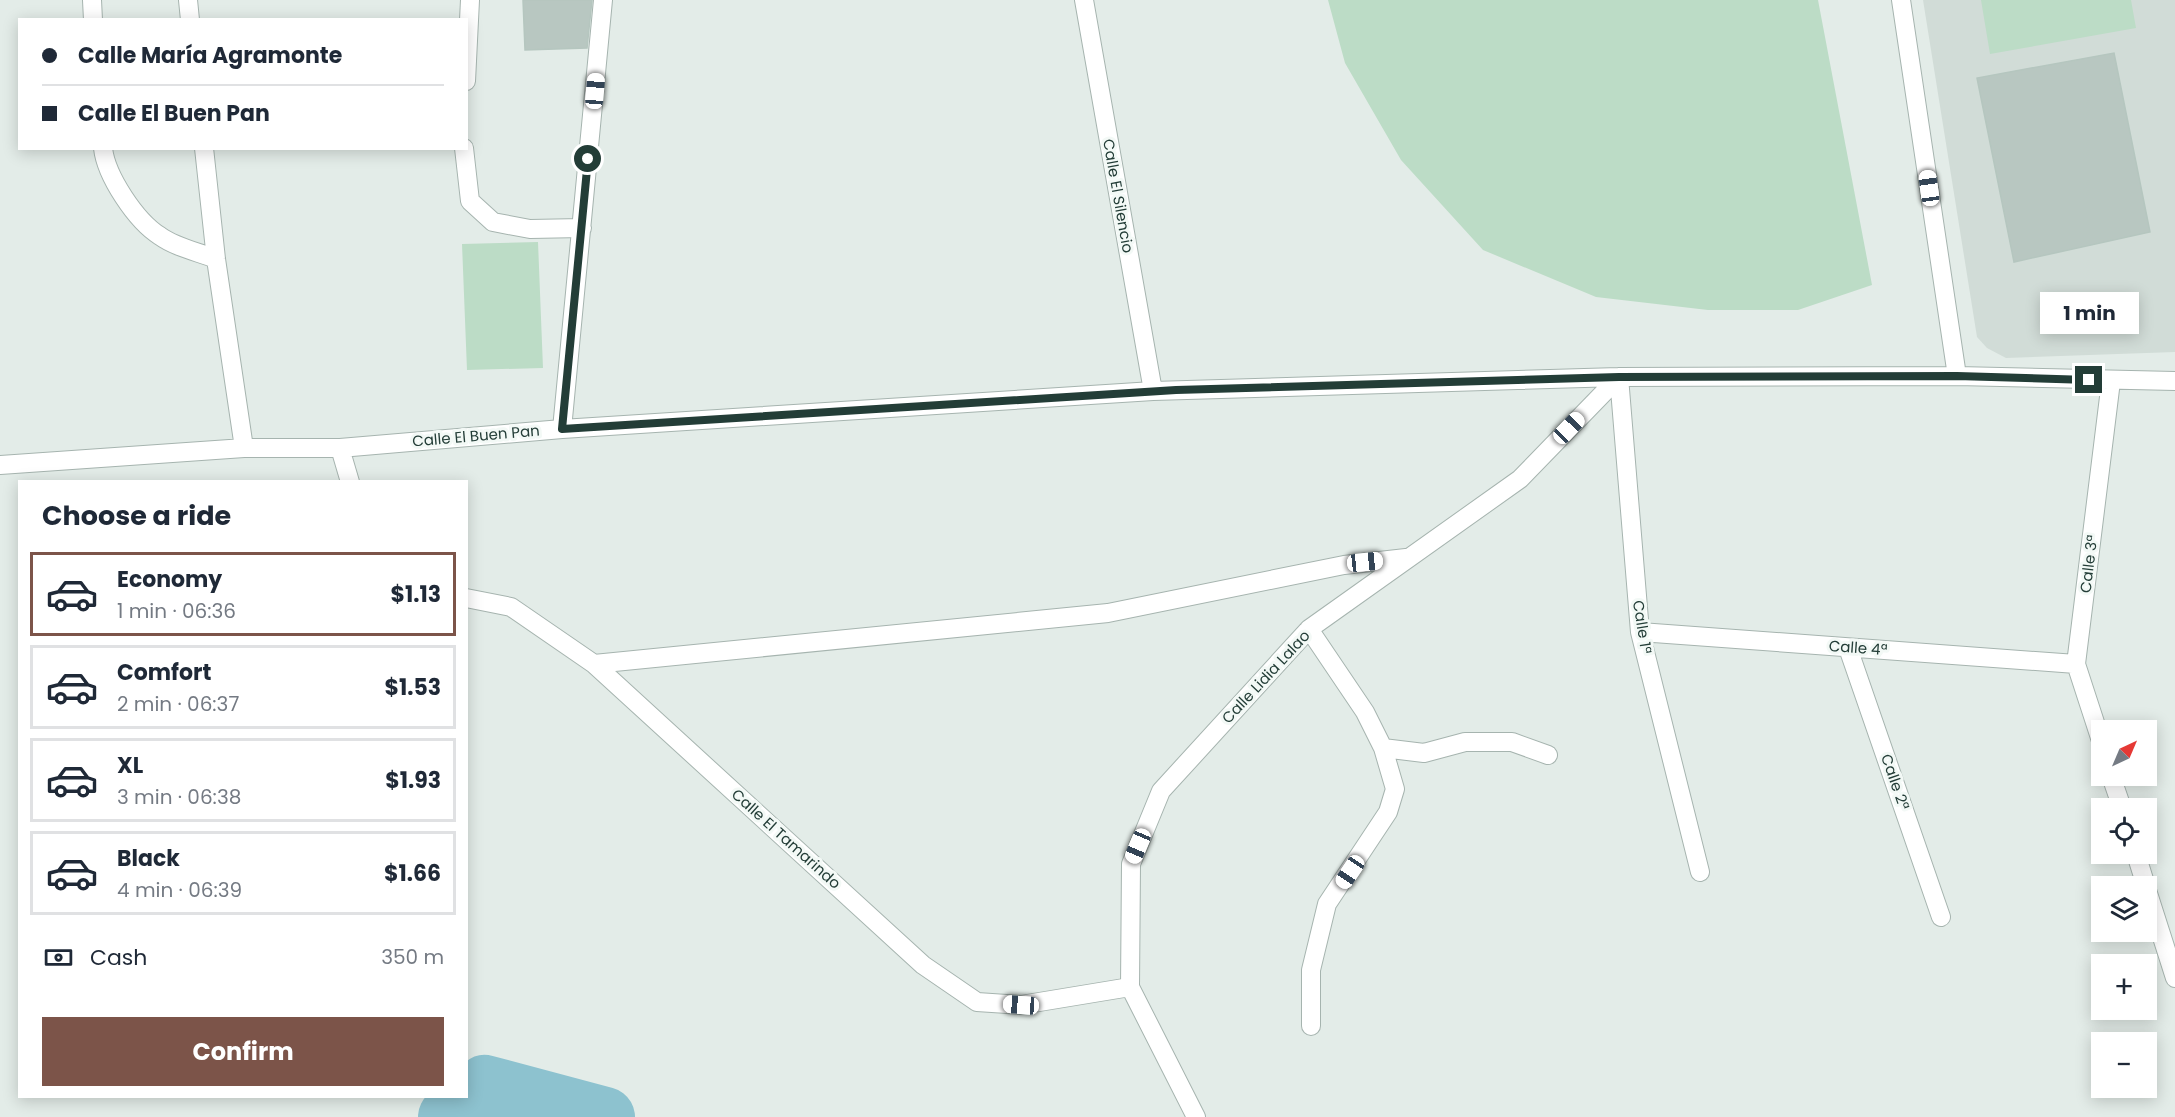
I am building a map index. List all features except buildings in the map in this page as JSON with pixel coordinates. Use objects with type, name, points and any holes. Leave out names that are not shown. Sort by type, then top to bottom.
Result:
[{"type":"street","points":[[92,0],[93,18]]},
{"type":"street","points":[[188,0],[190,18]]},
{"type":"street","points":[[468,40],[470,0]]},
{"type":"street","points":[[562,429],[603,0]]},
{"type":"street","name":"Calle El Silencio","points":[[1084,0],[1153,391]]},
{"type":"street","points":[[1901,0],[1957,376]]},
{"type":"street","points":[[103,150],[104,163],[132,210],[160,237],[216,259]]},
{"type":"street","points":[[204,150],[216,259],[244,448]]},
{"type":"street","points":[[464,150],[470,201],[493,222],[530,229],[582,228]]},
{"type":"street","name":"Calle El Buen Pan","points":[[0,465],[244,448],[340,448],[562,429],[1153,391],[1619,377],[1957,376],[2175,381]]},
{"type":"street","name":"Calle Lidia Lalao","points":[[1130,987],[1131,864],[1161,791],[1309,629],[1520,479],[1619,377]]},
{"type":"street","name":"Calle 1ª","points":[[1619,377],[1640,632],[1700,872]]},
{"type":"street","name":"Calle 3ª","points":[[2094,720],[2076,664],[2111,381]]},
{"type":"street","points":[[340,448],[349,480]]},
{"type":"street","points":[[594,664],[1108,613],[1344,565],[1409,558]]},
{"type":"street","name":"Calle El Tamarindo","points":[[468,598],[511,607],[594,664],[923,965],[977,1002],[1021,1005],[1130,987]]},
{"type":"street","points":[[1309,629],[1365,712],[1383,748],[1395,789],[1388,812],[1328,904],[1311,970],[1311,1026]]},
{"type":"street","name":"Calle 4ª","points":[[1640,632],[2076,664]]},
{"type":"street","name":"Calle 2ª","points":[[1848,648],[1941,917]]},
{"type":"street","points":[[1383,748],[1424,753],[1465,742],[1512,742],[1548,755]]},
{"type":"street","points":[[2157,922],[2175,978]]},
{"type":"street","points":[[1130,987],[1196,1117]]},
{"type":"shaded area","points":[[1923,0],[2175,0],[2175,352],[2006,358],[1987,348],[1977,337]]},
{"type":"green space","points":[[1328,0],[1818,0],[1872,285],[1798,310],[1708,310],[1596,297],[1483,250],[1401,160],[1345,63]]},
{"type":"green space","points":[[1981,0],[2131,0],[2136,28],[1990,54]]},
{"type":"green space","points":[[538,242],[543,368],[467,370],[462,244]]},
{"type":"waterway","points":[[448,1117],[485,1085],[605,1117]]},
{"type":"route","points":[[588,159],[562,429],[1176,390],[1619,377],[1957,376],[2089,380]]}]
